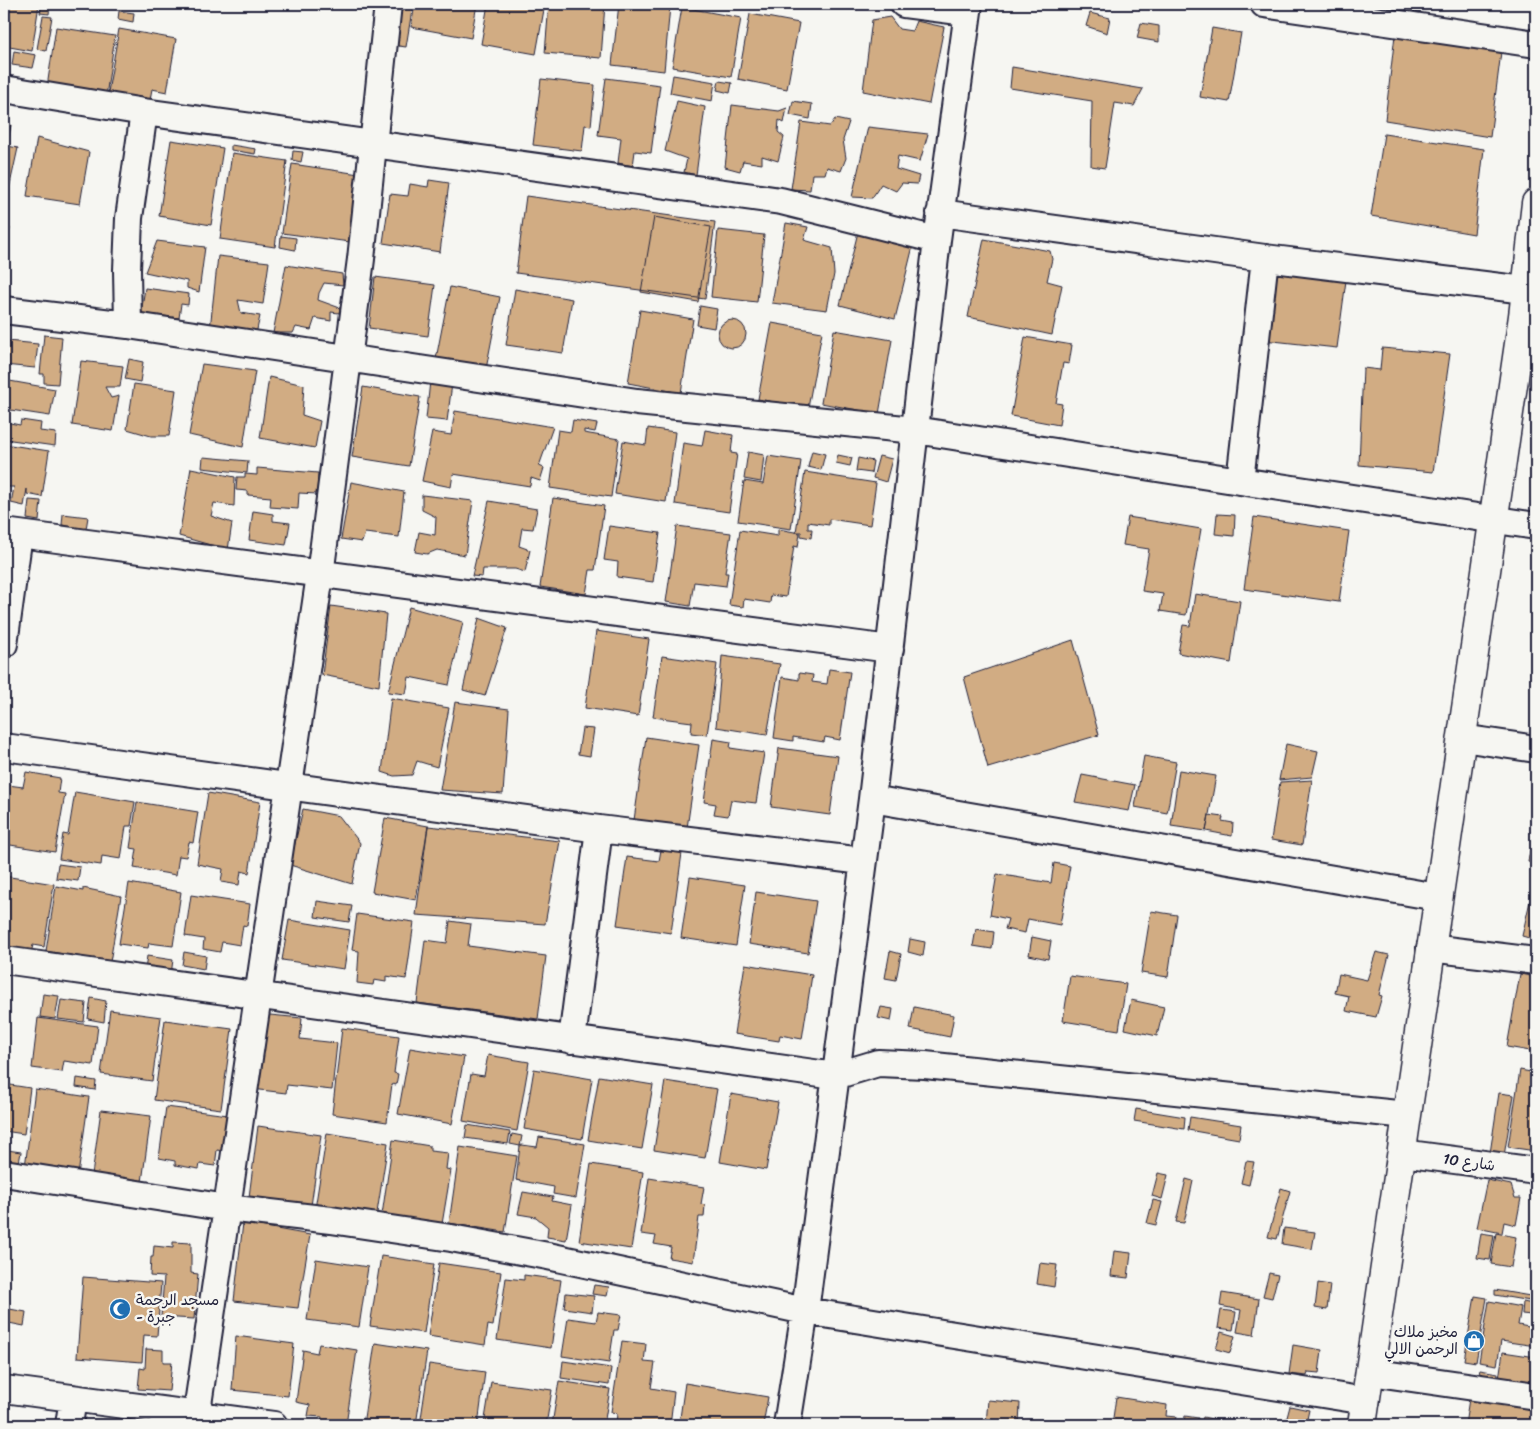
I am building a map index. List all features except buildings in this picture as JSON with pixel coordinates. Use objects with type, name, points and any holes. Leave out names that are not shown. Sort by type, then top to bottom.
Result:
[{"type":"street","points":[[196,1420],[256,996],[320,575],[348,359],[388,4]]},
{"type":"street","points":[[788,1425],[805,1311],[864,862],[940,213],[968,8],[904,4]]},
{"type":"street","points":[[1264,4],[1536,44]]},
{"type":"street","points":[[4,89],[144,112],[781,201],[937,240]]},
{"type":"street","points":[[128,325],[127,270],[129,218],[144,112]]},
{"type":"street","points":[[4,1173],[227,1208],[332,1220],[450,1238],[548,1256],[805,1311],[1364,1413],[1493,520],[1536,203]]},
{"type":"street","points":[[940,213],[1265,258],[1525,290]]},
{"type":"street","points":[[1240,482],[1265,258]]},
{"type":"street","points":[[4,310],[128,325],[637,402],[914,430],[1240,482],[1536,526]]},
{"type":"street","points":[[4,644],[12,533],[890,649]]},
{"type":"street","points":[[1462,738],[1536,749]]},
{"type":"street","points":[[4,747],[599,829],[864,862]]},
{"type":"street","points":[[872,799],[1438,897]]},
{"type":"street","points":[[572,1040],[599,829]]},
{"type":"street","points":[[1430,948],[1536,961]]},
{"type":"street","points":[[4,960],[836,1076],[878,1063],[925,1065],[1407,1115]]},
{"type":"street","name":"شارع 10","points":[[1402,1152],[1536,1171]]},
{"type":"street","points":[[1370,1372],[1536,1396]]},
{"type":"street","points":[[4,1389],[73,1398],[196,1420],[274,1425]]},
{"type":"street","points":[[69,1425],[73,1398]]},
{"type":"place","name":"مسجد الرحمة - جبرة","points":[[120,1309]]},
{"type":"place","name":"مخبز ملاك الرحمن الالي","points":[[1474,1341]]}]
